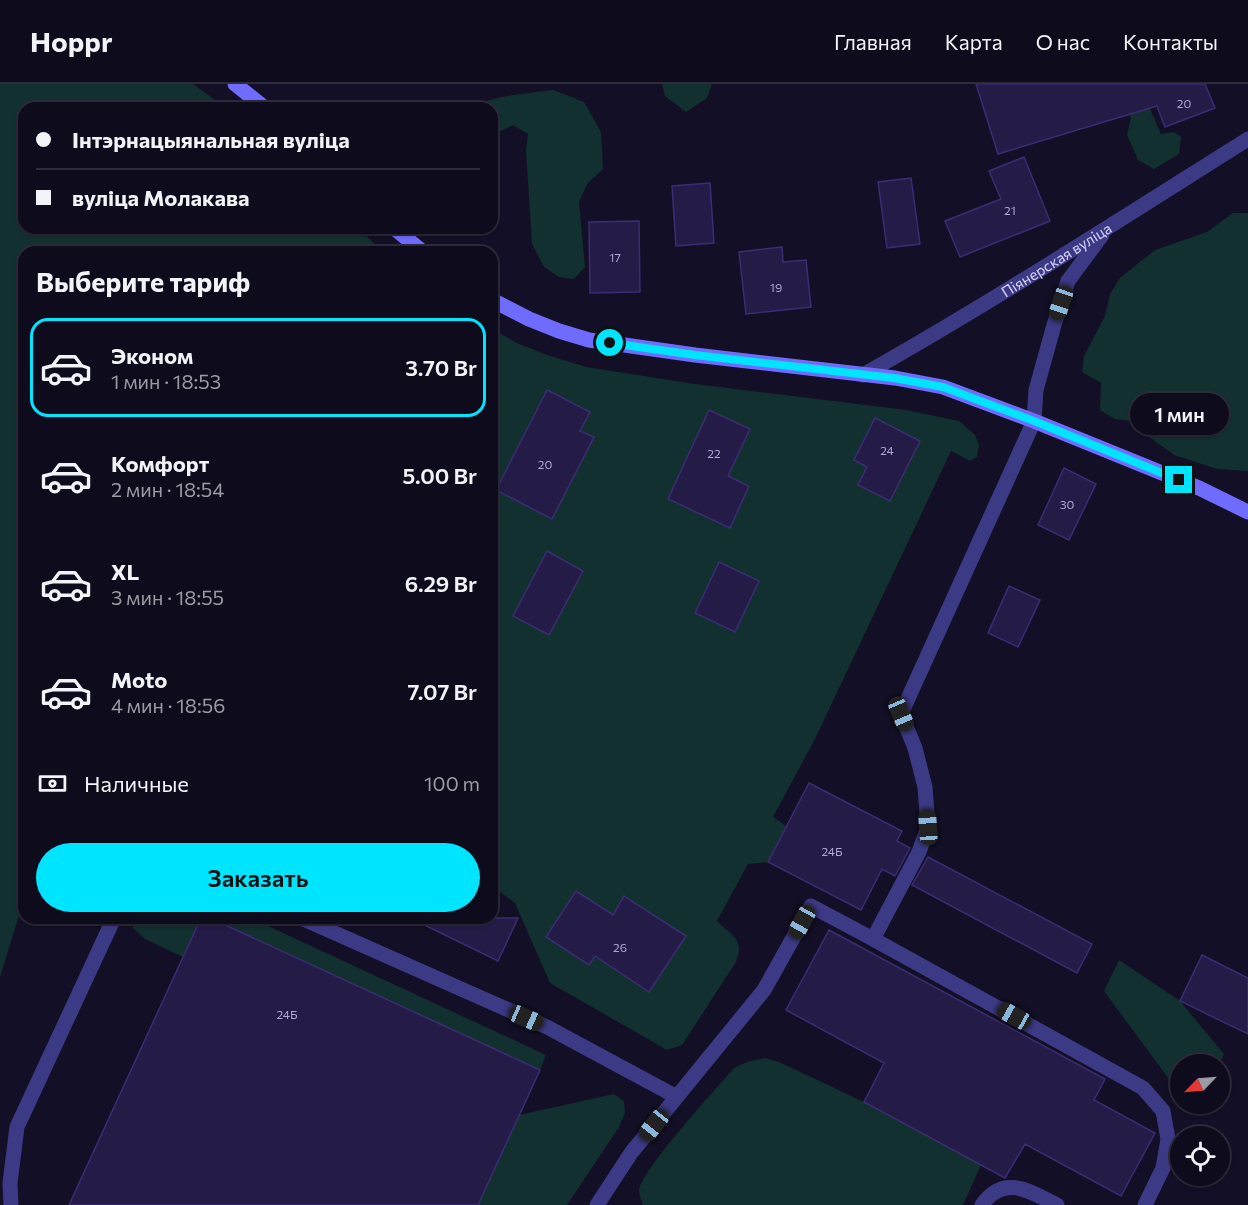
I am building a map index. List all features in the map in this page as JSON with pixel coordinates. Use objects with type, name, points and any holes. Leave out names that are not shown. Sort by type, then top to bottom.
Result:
[{"type":"main road","points":[[235,84],[258,102]]},
{"type":"main road","points":[[401,234],[416,246]]},
{"type":"main road","points":[[498,303],[529,319],[590,340],[894,378],[943,387],[1034,421],[1199,489],[1248,512]]},
{"type":"street","name":"Піянерская вуліца","points":[[863,375],[917,345],[1248,139]]},
{"type":"street","points":[[873,939],[919,852],[928,827],[925,787],[915,748],[901,714],[1034,421],[1036,390],[1053,325],[1068,281],[1107,228]]},
{"type":"street","points":[[597,1205],[630,1153],[764,990],[811,906],[1143,1088],[1163,1111],[1168,1139],[1162,1168],[1145,1205]]},
{"type":"street","points":[[11,1205],[9,1183],[17,1126],[111,924]]},
{"type":"street","points":[[315,924],[547,1027],[676,1097]]},
{"type":"street","points":[[982,1205],[1000,1188],[1021,1187],[1057,1205]]},
{"type":"green space","points":[[0,84],[193,84],[218,102],[18,102],[18,234],[364,234],[377,246],[18,246],[18,918],[0,977]]},
{"type":"green space","points":[[662,84],[712,84],[707,98],[686,112],[665,96]]},
{"type":"green space","points":[[553,90],[584,102],[601,132],[603,169],[587,184],[579,202],[585,267],[574,279],[559,277],[544,267],[532,244],[526,151],[528,134],[513,125],[498,132],[498,102],[486,102],[501,97]]},
{"type":"green space","points":[[1146,100],[1161,134],[1174,132],[1181,137],[1179,154],[1154,169],[1138,160],[1127,135],[1131,118],[1124,101]]},
{"type":"green space","points":[[1233,213],[1248,213],[1248,471],[1217,469],[1174,455],[1148,436],[1141,422],[1115,419],[1100,410],[1101,383],[1082,372],[1084,356],[1105,316],[1110,294],[1120,278],[1155,250],[1207,232]]},
{"type":"green space","points":[[498,332],[547,355],[586,367],[695,384],[906,410],[959,421],[975,435],[979,445],[977,457],[970,461],[951,451],[815,739],[773,817],[786,826],[768,862],[748,864],[717,921],[736,938],[739,948],[736,962],[682,1045],[667,1050],[550,983],[515,903],[498,890]]},
{"type":"green space","points":[[132,924],[198,924],[183,957],[145,939],[133,928]]},
{"type":"green space","points":[[223,924],[264,924],[546,1055],[540,1070]]},
{"type":"green space","points":[[1119,960],[1180,1001],[1224,1054],[1170,1054],[1170,1080],[1104,991]]},
{"type":"green space","points":[[765,1058],[779,1062],[864,1102],[981,1165],[963,1205],[643,1205],[639,1191],[652,1166],[665,1148],[734,1068]]},
{"type":"green space","points":[[614,1094],[624,1101],[625,1113],[619,1127],[567,1205],[478,1205],[519,1115]]},
{"type":"building","points":[[976,84],[1205,84],[1215,108],[1165,127],[1157,106],[998,154]]},
{"type":"building","points":[[1024,157],[1050,221],[960,257],[945,221],[1001,199],[989,171]]},
{"type":"building","points":[[911,178],[920,244],[887,248],[878,182]]},
{"type":"building","points":[[710,183],[714,243],[676,246],[672,186]]},
{"type":"building","points":[[639,221],[640,292],[590,293],[589,222]]},
{"type":"building","points":[[782,247],[783,262],[806,260],[811,307],[746,314],[739,252]]},
{"type":"building","points":[[547,390],[590,412],[580,431],[594,437],[552,519],[498,491],[498,486]]},
{"type":"building","points":[[709,410],[750,429],[728,476],[749,486],[730,528],[668,499]]},
{"type":"building","points":[[875,418],[920,441],[890,501],[858,485],[867,467],[854,460]]},
{"type":"building","points":[[1064,468],[1096,484],[1069,540],[1038,525]]},
{"type":"building","points":[[547,551],[583,571],[549,635],[513,616]]},
{"type":"building","points":[[719,562],[759,581],[735,632],[695,613]]},
{"type":"building","points":[[1009,586],[1040,600],[1018,647],[988,633]]},
{"type":"building","points":[[809,783],[902,831],[897,841],[910,848],[895,876],[882,869],[861,910],[768,862]]},
{"type":"building","points":[[928,857],[1092,944],[1077,973],[912,885]]},
{"type":"building","points":[[576,891],[613,915],[624,896],[686,936],[649,992],[595,956],[589,965],[546,937]]},
{"type":"building","points":[[498,918],[518,918],[498,961],[422,924],[498,924]]},
{"type":"building","points":[[198,924],[223,924],[540,1070],[478,1205],[69,1205]]},
{"type":"building","points":[[829,930],[1105,1079],[1094,1100],[1155,1133],[1121,1196],[1025,1144],[1005,1178],[864,1102],[884,1063],[786,1010]]},
{"type":"building","points":[[1202,955],[1248,978],[1248,1034],[1180,1001]]},
{"type":"route","points":[[610,343],[894,378],[943,387],[1179,480]]}]
